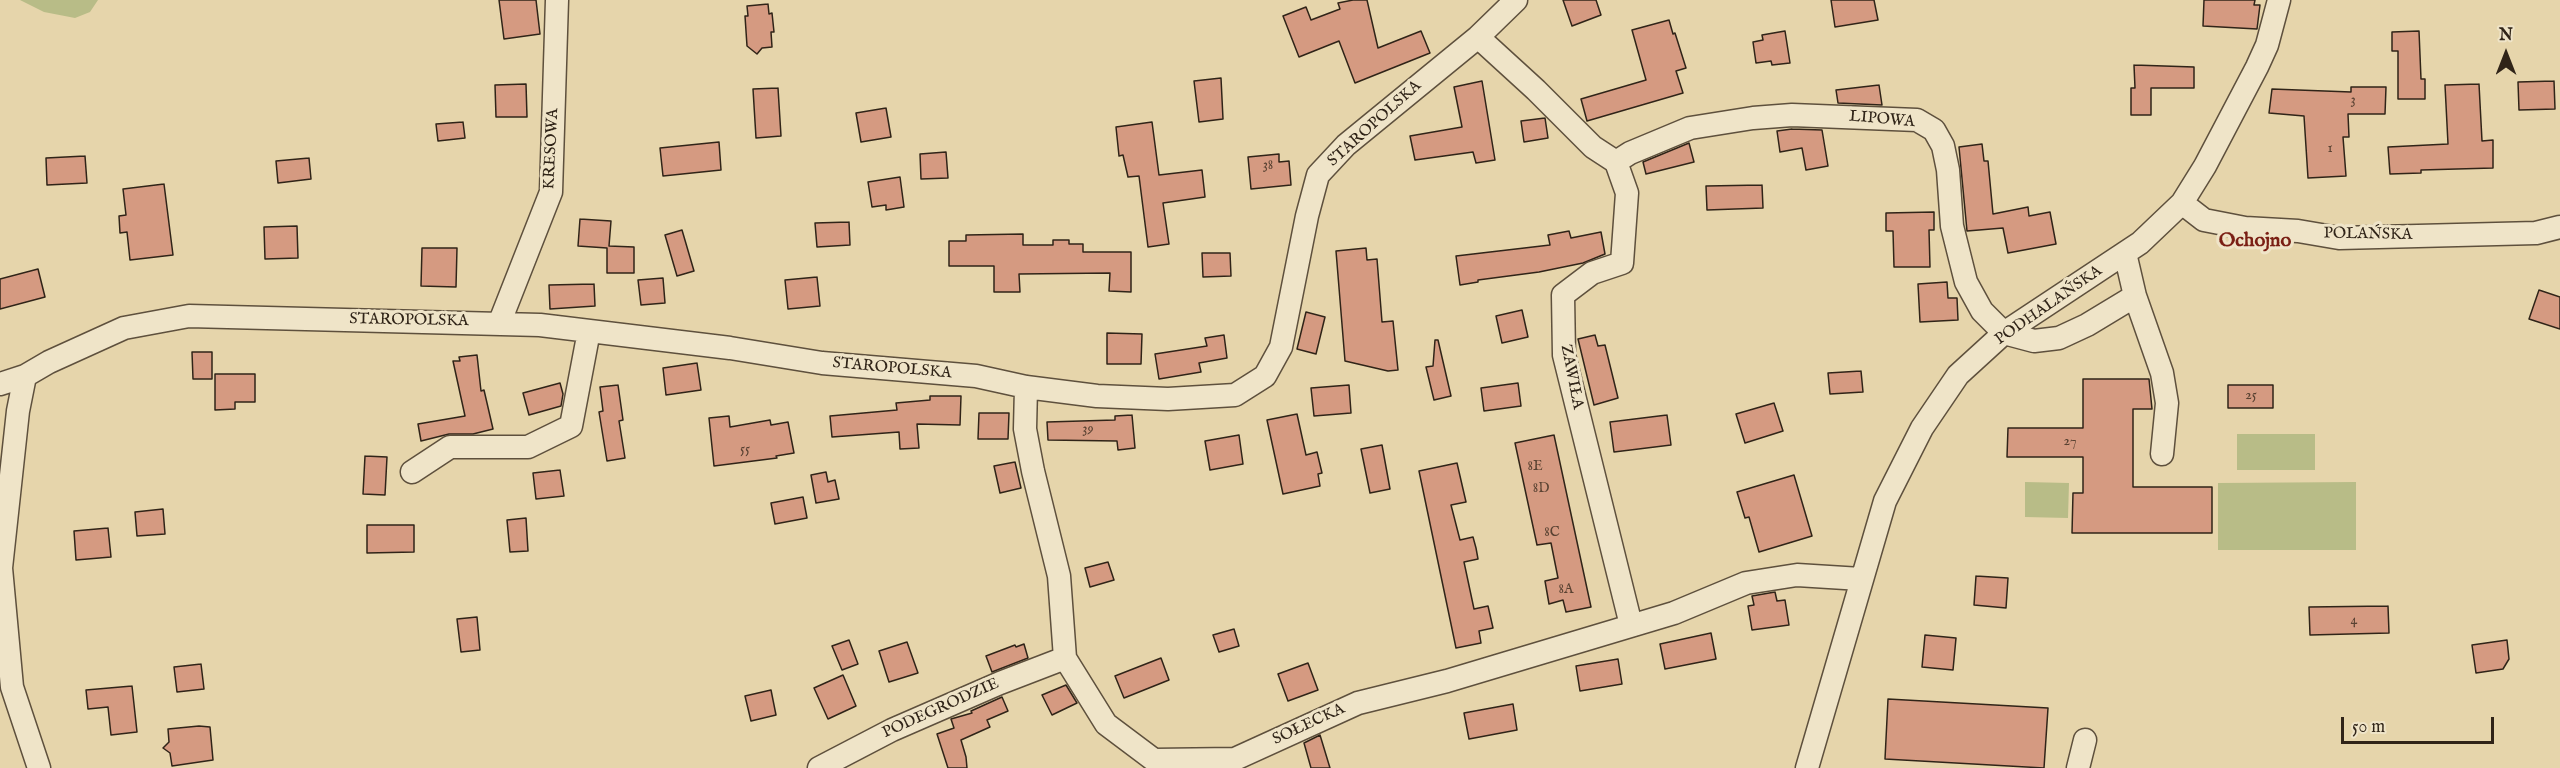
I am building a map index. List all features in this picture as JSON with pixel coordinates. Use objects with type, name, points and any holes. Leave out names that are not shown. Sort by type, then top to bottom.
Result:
[{"type":"street","name":"KRESOWA","points":[[499,324],[551,192],[557,0]]},
{"type":"street","name":"STAROPOLSKA","points":[[0,384],[25,376],[49,362],[124,328],[189,316],[540,325],[730,348],[822,363],[976,376],[1026,387],[1097,396],[1168,399],[1235,395],[1264,376],[1281,346],[1307,216],[1318,175],[1346,145],[1478,37],[1516,0]]},
{"type":"street","name":"PODHALAŃSKA","points":[[1813,766],[1861,579],[1885,501],[1922,428],[1958,375],[2004,333],[2125,253],[2155,230],[2182,202],[2205,166],[2257,67],[2267,45],[2279,0]]},
{"type":"street","points":[[1478,37],[1593,147],[1616,162]]},
{"type":"street","name":"LIPOWA","points":[[1616,162],[1630,153],[1690,128],[1753,118],[1792,115],[1917,120],[1934,130],[1943,146],[1948,170],[1952,226],[1966,282],[1982,311],[2004,333]]},
{"type":"street","name":"ZAWIŁA","points":[[1616,162],[1627,193],[1622,263],[1592,273],[1563,295],[1564,355],[1631,625]]},
{"type":"street","name":"POLAŃSKA","points":[[2182,202],[2204,220],[2245,228],[2298,231],[2339,238],[2536,233],[2560,227]]},
{"type":"street","points":[[2125,253],[2135,296],[2162,373],[2167,403],[2162,454]]},
{"type":"street","points":[[2004,333],[2034,341],[2058,338],[2086,325],[2135,296]]},
{"type":"street","points":[[412,472],[450,447],[528,447],[571,426],[589,331]]},
{"type":"street","points":[[25,376],[18,411],[1,568],[12,687],[39,768]]},
{"type":"street","name":"SOŁECKA","points":[[1026,387],[1025,429],[1059,576],[1065,658],[1106,724],[1154,760],[1235,759],[1358,703],[1448,681],[1674,613],[1746,583],[1797,575],[1861,579]]},
{"type":"street","name":"PODEGRODZIE","points":[[819,768],[892,730],[1000,683],[1065,658]]},
{"type":"street","points":[[2078,768],[2085,740]]},
{"type":"green space","points":[[20,0],[98,0],[90,12],[75,18],[44,12]]},
{"type":"green space","points":[[2237,434],[2315,434],[2315,470],[2237,470]]},
{"type":"green space","points":[[2025,482],[2069,483],[2068,518],[2025,517]]},
{"type":"green space","points":[[2356,482],[2356,550],[2218,550],[2218,483]]},
{"type":"building","points":[[499,0],[536,0],[540,34],[504,39]]},
{"type":"building","points":[[1367,0],[1378,48],[1421,31],[1430,53],[1355,83],[1339,41],[1299,57],[1283,16],[1306,7],[1311,20],[1340,9],[1338,3]]},
{"type":"building","points":[[1563,0],[1596,0],[1601,15],[1572,26]]},
{"type":"building","points":[[1831,0],[1874,0],[1878,20],[1835,27]]},
{"type":"building","points":[[2204,0],[2255,0],[2254,5],[2260,5],[2257,29],[2203,26]]},
{"type":"building","points":[[768,4],[769,14],[772,13],[774,32],[771,32],[772,47],[762,48],[757,54],[747,46],[745,16],[748,16],[747,6]]},
{"type":"building","points":[[1669,20],[1686,68],[1676,71],[1683,93],[1587,121],[1581,99],[1646,80],[1632,30]]},
{"type":"building","points":[[1785,31],[1790,63],[1772,65],[1771,61],[1756,63],[1753,42],[1763,40],[1762,35]]},
{"type":"building","points":[[2419,31],[2421,79],[2425,79],[2425,99],[2398,99],[2398,51],[2392,51],[2392,32]]},
{"type":"building","points":[[2134,65],[2194,67],[2194,88],[2151,88],[2151,115],[2131,115],[2131,88],[2135,88]]},
{"type":"building","points":[[1221,78],[1223,119],[1199,122],[1194,81]]},
{"type":"building","points":[[1482,81],[1495,160],[1476,163],[1473,152],[1415,160],[1410,136],[1462,127],[1454,87]]},
{"type":"building","points":[[2554,81],[2555,109],[2519,110],[2518,82]]},
{"type":"building","points":[[526,84],[527,117],[496,117],[495,85]]},
{"type":"building","points":[[2479,84],[2482,141],[2493,140],[2493,168],[2421,170],[2421,173],[2390,174],[2388,147],[2448,144],[2445,85]]},
{"type":"building","points":[[1879,85],[1882,105],[1838,103],[1836,90]]},
{"type":"building","points":[[2351,87],[2386,87],[2385,114],[2348,114],[2349,137],[2343,137],[2346,176],[2308,178],[2304,116],[2269,113],[2272,89],[2351,92]]},
{"type":"building","points":[[778,88],[781,136],[756,138],[753,89]]},
{"type":"building","points":[[886,108],[891,137],[861,142],[856,113]]},
{"type":"building","points":[[1545,118],[1548,138],[1524,142],[1521,121]]},
{"type":"building","points":[[463,122],[465,138],[438,141],[436,124]]},
{"type":"building","points":[[1152,122],[1159,175],[1202,170],[1205,197],[1163,203],[1169,244],[1148,247],[1139,176],[1128,177],[1123,155],[1119,156],[1116,127]]},
{"type":"building","points":[[1822,130],[1828,166],[1806,170],[1802,148],[1780,152],[1777,131]]},
{"type":"building","points":[[719,142],[721,170],[663,176],[660,148]]},
{"type":"building","points":[[1689,143],[1694,162],[1646,174],[1643,162]]},
{"type":"building","points":[[1982,144],[1984,161],[1988,161],[1993,214],[2028,207],[2029,216],[2050,212],[2056,244],[2008,253],[2003,228],[1967,231],[1959,147]]},
{"type":"building","points":[[946,152],[948,178],[921,179],[920,154]]},
{"type":"building","points":[[1279,154],[1279,162],[1289,161],[1291,185],[1251,189],[1248,157]]},
{"type":"building","points":[[85,156],[87,183],[47,185],[46,158]]},
{"type":"building","points":[[309,158],[311,179],[278,183],[276,161]]},
{"type":"building","points":[[900,177],[904,207],[886,210],[886,205],[872,207],[868,182]]},
{"type":"building","points":[[164,184],[173,255],[130,260],[127,232],[120,233],[119,216],[126,215],[123,189]]},
{"type":"building","points":[[1762,185],[1763,208],[1707,210],[1706,186]]},
{"type":"building","points":[[1934,212],[1934,230],[1929,230],[1930,267],[1894,267],[1893,231],[1886,231],[1886,213]]},
{"type":"building","points":[[580,219],[611,221],[609,246],[634,247],[634,273],[607,273],[607,248],[578,246]]},
{"type":"building","points":[[849,222],[850,245],[817,247],[815,223]]},
{"type":"building","points":[[297,226],[298,258],[265,259],[264,227]]},
{"type":"building","points":[[682,230],[694,271],[677,276],[665,235]]},
{"type":"building","points":[[1569,231],[1571,238],[1601,232],[1605,254],[1583,263],[1460,285],[1456,256],[1550,245],[1548,235]]},
{"type":"building","points":[[1023,234],[1023,245],[1053,245],[1053,240],[1069,240],[1069,244],[1083,244],[1083,252],[1131,252],[1131,292],[1109,291],[1110,273],[1019,274],[1020,292],[994,292],[994,266],[949,266],[949,241],[966,241],[966,235]]},
{"type":"building","points":[[422,248],[457,248],[456,287],[421,286]]},
{"type":"building","points":[[1366,248],[1367,260],[1377,259],[1382,322],[1393,321],[1398,370],[1388,371],[1345,361],[1336,251]]},
{"type":"building","points":[[1202,253],[1230,253],[1231,276],[1203,277]]},
{"type":"building","points":[[38,269],[45,297],[0,309],[0,279]]},
{"type":"building","points":[[817,277],[820,306],[788,309],[785,280]]},
{"type":"building","points":[[663,278],[665,303],[641,305],[638,280]]},
{"type":"building","points":[[1947,282],[1948,298],[1957,298],[1958,320],[1920,322],[1918,284]]},
{"type":"building","points":[[594,284],[595,306],[550,309],[549,285]]},
{"type":"building","points":[[2539,290],[2560,297],[2560,329],[2529,319]]},
{"type":"building","points":[[1522,310],[1528,337],[1502,343],[1496,316]]},
{"type":"building","points":[[1306,312],[1325,317],[1316,354],[1297,349]]},
{"type":"building","points":[[1107,333],[1142,334],[1141,364],[1107,364]]},
{"type":"building","points":[[1224,335],[1227,358],[1199,363],[1201,372],[1159,379],[1155,354],[1207,346],[1205,338]]},
{"type":"building","points":[[1595,335],[1598,346],[1605,345],[1618,398],[1594,405],[1578,339]]},
{"type":"building","points":[[1435,340],[1438,340],[1451,396],[1434,400],[1426,367],[1433,366]]},
{"type":"building","points":[[192,352],[212,352],[212,379],[193,379]]},
{"type":"building","points":[[477,355],[481,391],[484,390],[493,429],[473,434],[449,434],[421,441],[418,424],[465,416],[453,361],[460,361],[459,357]]},
{"type":"building","points":[[697,363],[701,390],[666,395],[663,368]]},
{"type":"building","points":[[1861,371],[1863,392],[1830,394],[1828,373]]},
{"type":"building","points":[[215,374],[255,374],[255,402],[235,402],[235,409],[215,410]]},
{"type":"building","points":[[2083,379],[2149,379],[2152,409],[2133,409],[2133,487],[2212,487],[2212,533],[2072,533],[2073,493],[2083,493],[2083,457],[2007,457],[2008,428],[2083,428]]},
{"type":"building","points":[[560,383],[563,394],[561,406],[529,415],[523,393]]},
{"type":"building","points":[[1518,383],[1521,406],[1484,411],[1481,388]]},
{"type":"building","points":[[618,385],[623,420],[619,421],[625,458],[607,461],[599,412],[603,411],[600,387]]},
{"type":"building","points":[[1349,385],[1351,413],[1314,416],[1311,388]]},
{"type":"building","points":[[2228,385],[2273,385],[2273,408],[2228,408]]},
{"type":"building","points":[[930,396],[961,396],[960,425],[917,424],[919,448],[900,449],[899,432],[832,437],[830,416],[897,410],[896,403],[930,400]]},
{"type":"building","points":[[1774,403],[1783,431],[1745,443],[1736,414]]},
{"type":"building","points":[[979,413],[1009,413],[1008,439],[978,439]]},
{"type":"building","points":[[1297,414],[1306,455],[1317,452],[1322,473],[1318,474],[1320,486],[1283,494],[1267,420]]},
{"type":"building","points":[[1132,415],[1135,448],[1118,450],[1117,441],[1048,440],[1047,422],[1115,420],[1115,416]]},
{"type":"building","points":[[1667,415],[1671,445],[1614,452],[1610,422]]},
{"type":"building","points":[[729,416],[730,427],[770,420],[771,425],[788,422],[794,453],[776,456],[777,458],[714,466],[709,418]]},
{"type":"building","points":[[1239,435],[1243,464],[1210,470],[1205,441]]},
{"type":"building","points":[[1554,435],[1591,607],[1566,612],[1563,600],[1549,604],[1545,581],[1558,578],[1551,543],[1537,545],[1515,443]]},
{"type":"building","points":[[1382,445],[1390,489],[1370,493],[1361,449]]},
{"type":"building","points":[[365,456],[387,457],[385,495],[363,494]]},
{"type":"building","points":[[1015,462],[1021,488],[1000,493],[994,466]]},
{"type":"building","points":[[1457,463],[1466,502],[1451,505],[1460,540],[1473,537],[1476,548],[1478,559],[1464,562],[1474,609],[1488,606],[1493,628],[1479,631],[1481,643],[1456,648],[1419,471]]},
{"type":"building","points":[[560,470],[564,496],[536,499],[533,473]]},
{"type":"building","points":[[826,472],[828,482],[835,480],[839,499],[816,503],[811,475]]},
{"type":"building","points":[[1794,475],[1812,536],[1759,552],[1749,517],[1745,518],[1737,492]]},
{"type":"building","points":[[803,497],[807,518],[775,524],[771,503]]},
{"type":"building","points":[[163,509],[165,534],[137,536],[135,512]]},
{"type":"building","points":[[526,518],[528,551],[510,552],[507,520]]},
{"type":"building","points":[[367,525],[414,525],[414,552],[367,553]]},
{"type":"building","points":[[108,528],[111,557],[76,560],[74,531]]},
{"type":"building","points":[[1108,562],[1114,580],[1090,587],[1085,568]]},
{"type":"building","points":[[1976,576],[2008,578],[2006,608],[1974,605]]},
{"type":"building","points":[[1775,592],[1777,601],[1785,600],[1789,625],[1752,630],[1748,606],[1754,605],[1752,596]]},
{"type":"building","points":[[2388,606],[2389,633],[2310,635],[2309,607]]},
{"type":"building","points":[[477,617],[480,650],[461,652],[457,619]]},
{"type":"building","points":[[1234,629],[1239,646],[1219,652],[1213,635]]},
{"type":"building","points":[[1711,633],[1716,659],[1665,669],[1660,644]]},
{"type":"building","points":[[1925,635],[1956,638],[1953,670],[1922,667]]},
{"type":"building","points":[[849,640],[858,664],[842,670],[832,646]]},
{"type":"building","points":[[2507,640],[2509,659],[2503,669],[2476,673],[2472,645]]},
{"type":"building","points":[[907,642],[918,673],[889,682],[879,651]]},
{"type":"building","points":[[1024,644],[1028,658],[992,672],[986,656]]},
{"type":"building","points":[[1161,658],[1169,680],[1124,698],[1115,676]]},
{"type":"building","points":[[1618,659],[1622,684],[1580,691],[1576,666]]},
{"type":"building","points":[[1308,663],[1318,690],[1288,701],[1278,674]]},
{"type":"building","points":[[201,664],[204,689],[177,692],[174,667]]},
{"type":"building","points":[[843,675],[856,706],[828,719],[814,688]]},
{"type":"building","points":[[1066,685],[1077,703],[1052,715],[1042,695]]},
{"type":"building","points":[[132,686],[137,732],[111,735],[108,707],[88,709],[86,690]]},
{"type":"building","points":[[771,690],[776,715],[751,721],[745,696]]},
{"type":"building","points":[[1002,697],[1008,711],[987,720],[990,727],[961,740],[967,768],[948,768],[937,734],[954,728],[951,719],[972,713],[971,711]]},
{"type":"building","points":[[1888,699],[2048,708],[2044,768],[1885,759]]},
{"type":"building","points":[[1513,704],[1517,730],[1469,739],[1464,713]]},
{"type":"building","points":[[210,727],[213,760],[172,766],[170,753],[163,748],[169,742],[168,729]]},
{"type":"building","points":[[1320,735],[1330,768],[1311,768],[1304,743]]},
{"type":"district","name":"Ochojno","points":[[2255,242]]}]
